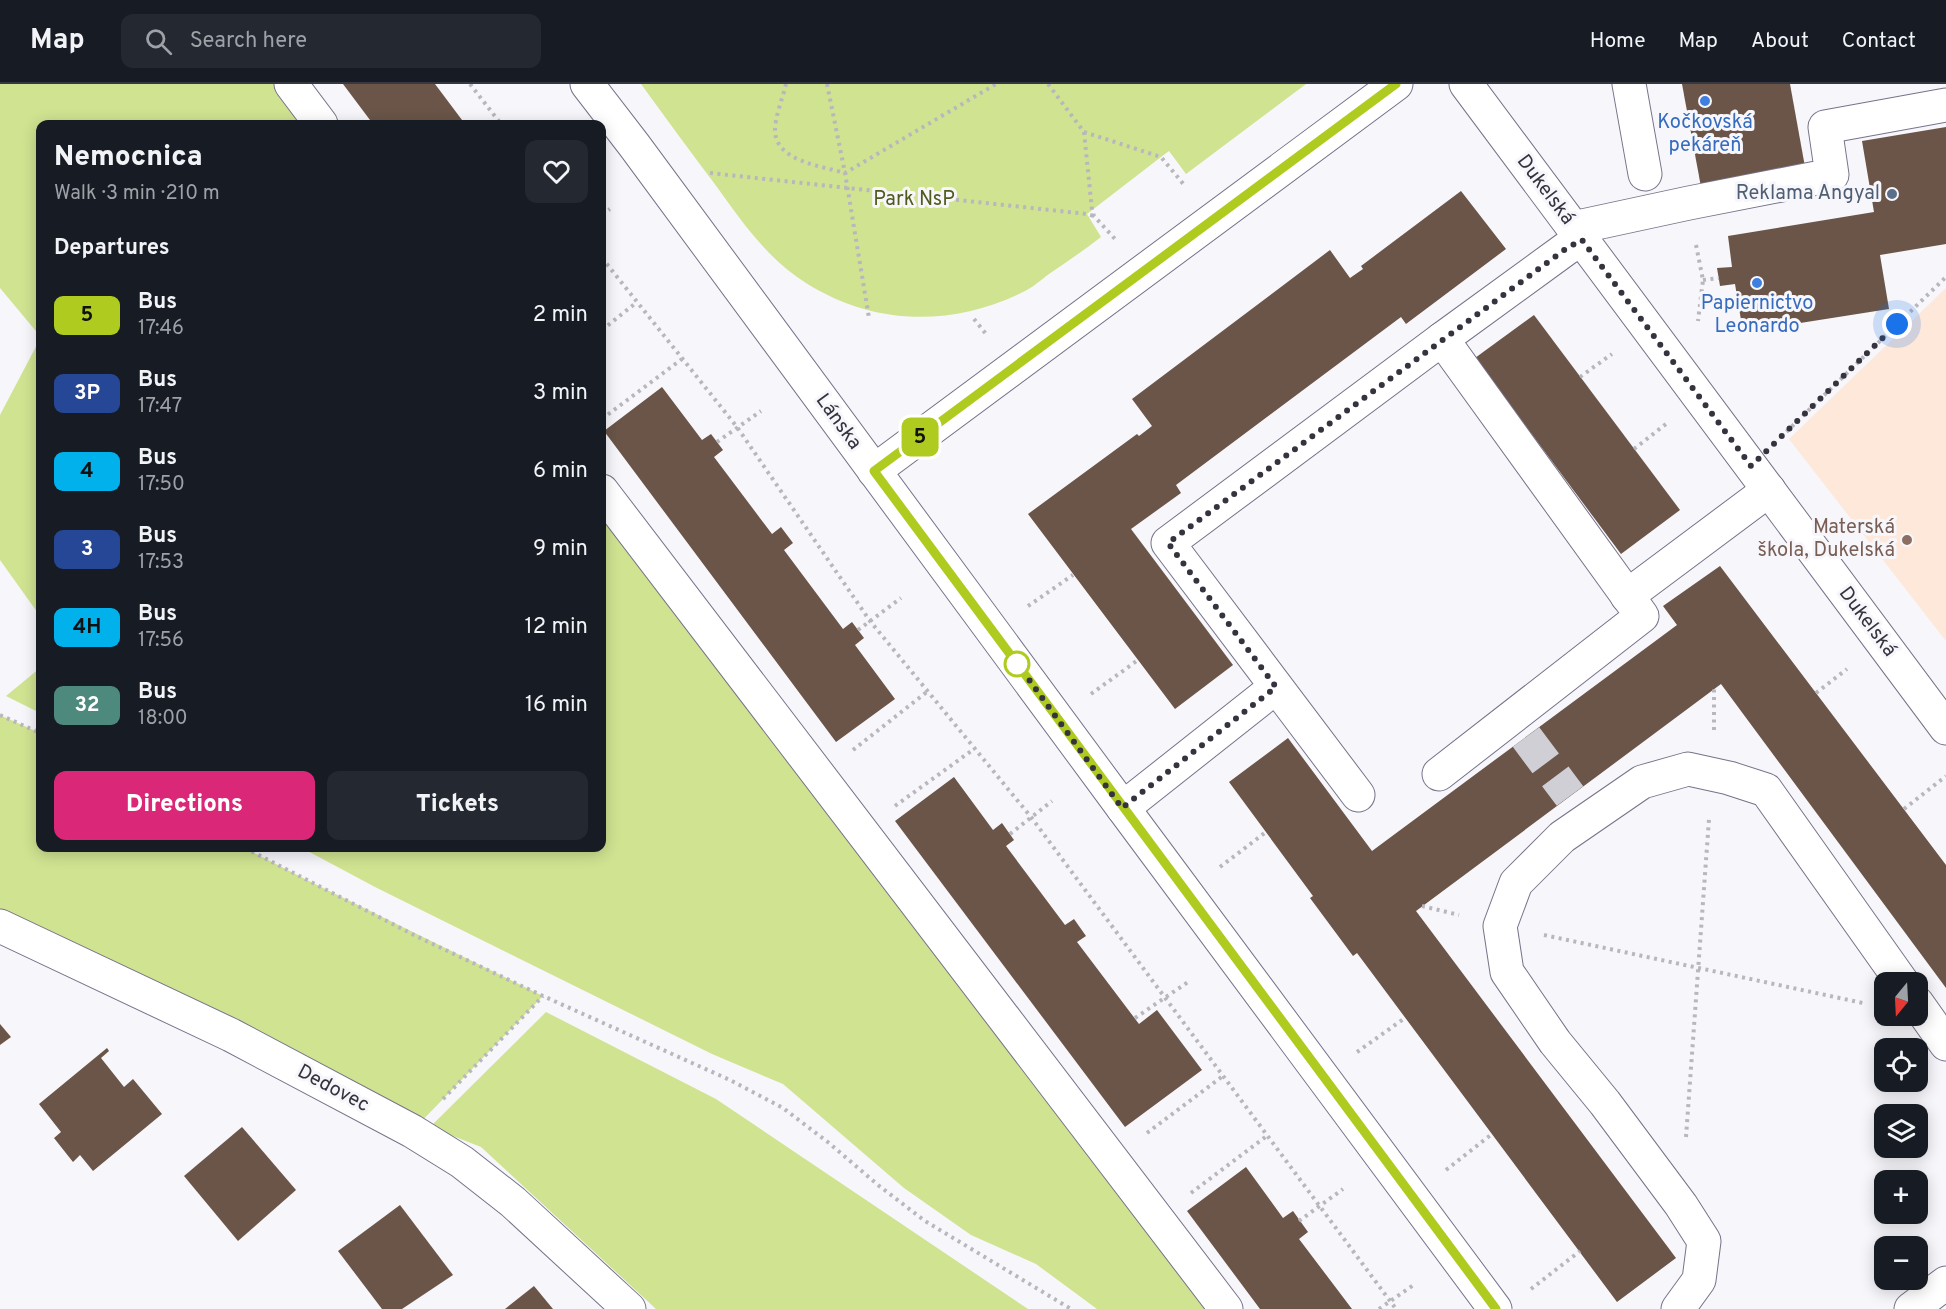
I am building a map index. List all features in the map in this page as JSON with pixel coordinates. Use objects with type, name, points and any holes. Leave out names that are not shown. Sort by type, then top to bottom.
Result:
[{"type":"street","points":[[291,84],[318,120]]},
{"type":"street","name":"Lánska","points":[[587,84],[1496,1309]]},
{"type":"street","points":[[874,471],[1396,84]]},
{"type":"street","name":"Dukelská","points":[[1466,84],[1946,728]]},
{"type":"street","points":[[1629,84],[1645,174]]},
{"type":"street","points":[[1358,795],[1168,543],[1567,248],[1578,234],[1689,203],[1832,175],[1825,127],[1946,105]]},
{"type":"street","points":[[1439,774],[1518,728],[1642,616],[1442,339]]},
{"type":"street","points":[[1627,596],[1760,478]]},
{"type":"street","points":[[606,495],[1226,1309]]},
{"type":"street","points":[[1122,808],[1276,687]]},
{"type":"street","points":[[1678,1309],[1699,1280],[1704,1241],[1681,1205],[1605,1103],[1555,1042],[1507,972],[1500,926],[1516,883],[1562,837],[1578,808],[1642,782],[1688,769],[1713,774],[1766,790],[1895,972]]},
{"type":"street","name":"Dedovec","points":[[0,926],[231,1035],[412,1131],[462,1162],[513,1202],[629,1309]]},
{"type":"street","points":[[1928,1019],[1946,1044]]},
{"type":"street","points":[[1911,1309],[1946,1283]]},
{"type":"path","points":[[471,84],[498,120]]},
{"type":"path","points":[[786,84],[775,130],[778,145],[791,156],[844,173],[996,84]]},
{"type":"path","points":[[827,84],[869,318]]},
{"type":"path","points":[[1048,84],[1084,132],[1092,210],[1094,216],[1114,239]]},
{"type":"path","points":[[1084,132],[1161,157],[1186,187]]},
{"type":"path","points":[[705,173],[1094,216]]},
{"type":"path","points":[[1686,380],[1694,356],[1703,280],[1689,203]]},
{"type":"path","points":[[606,263],[737,427],[870,621],[1031,817],[1396,1309]]},
{"type":"path","points":[[1760,478],[1946,277]]},
{"type":"path","points":[[1703,280],[1719,278]]},
{"type":"path","points":[[606,327],[637,302]]},
{"type":"path","points":[[1580,377],[1615,352]]},
{"type":"path","points":[[606,416],[682,359]]},
{"type":"path","points":[[717,442],[761,411]]},
{"type":"path","points":[[1634,449],[1668,422]]},
{"type":"path","points":[[1028,606],[1073,575]]},
{"type":"path","points":[[858,630],[901,598]]},
{"type":"path","points":[[1088,696],[1138,660]]},
{"type":"path","points":[[1816,693],[1850,667]]},
{"type":"path","points":[[1681,1205],[1713,774],[1714,689]]},
{"type":"path","points":[[820,776],[928,691]]},
{"type":"path","points":[[0,715],[36,731]]},
{"type":"path","points":[[861,831],[974,748]]},
{"type":"path","points":[[1904,809],[1946,776]]},
{"type":"path","points":[[1010,834],[1052,801]]},
{"type":"path","points":[[1217,869],[1266,832]]},
{"type":"path","points":[[253,852],[416,936],[730,1080],[783,1108],[925,1221],[1071,1309]]},
{"type":"path","points":[[1500,926],[1872,1005]]},
{"type":"path","points":[[1135,1018],[1188,982]]},
{"type":"path","points":[[412,1131],[543,996]]},
{"type":"path","points":[[1354,1054],[1405,1018]]},
{"type":"path","points":[[1112,1160],[1223,1076]]},
{"type":"path","points":[[1443,1173],[1492,1134]]},
{"type":"path","points":[[1157,1218],[1268,1135]]},
{"type":"path","points":[[1299,1221],[1343,1190]]},
{"type":"path","points":[[1531,1290],[1580,1251]]},
{"type":"path","points":[[1379,1309],[1414,1284]]},
{"type":"shaded area","name":"Materská škola, Dukelská","points":[[1946,288],[1946,641],[1789,439]]},
{"type":"green space","points":[[0,84],[282,84],[310,120],[36,120],[36,331],[0,288]]},
{"type":"green space","name":"Park NsP","points":[[641,84],[1306,84],[1186,174],[1169,151],[1087,214],[1101,237],[1030,288],[996,303],[969,311],[941,316],[913,317],[886,314],[832,297],[806,283],[779,262],[744,224]]},
{"type":"green space","points":[[36,347],[36,610],[0,560],[0,415]]},
{"type":"green space","points":[[606,508],[1216,1309],[1097,1309],[1036,1264],[971,1235],[904,1188],[783,1084],[712,1054],[375,887],[309,852],[606,852]]},
{"type":"green space","points":[[36,671],[36,711],[6,696]]},
{"type":"green space","points":[[0,715],[36,731],[36,852],[253,852],[543,996],[412,1131],[0,926]]},
{"type":"green space","points":[[546,1012],[716,1099],[1028,1309],[656,1309],[481,1147],[430,1127]]},
{"type":"building","points":[[343,84],[435,84],[462,120],[370,120]]},
{"type":"building","points":[[1682,84],[1790,84],[1805,167],[1701,187]]},
{"type":"building","points":[[1946,127],[1946,244],[1880,255],[1889,309],[1743,332],[1735,284],[1720,286],[1717,268],[1732,267],[1728,236],[1874,212],[1862,141]]},
{"type":"building","points":[[1461,191],[1506,249],[1406,324],[1401,317],[1176,485],[1181,493],[1131,529],[1233,665],[1175,709],[1028,514],[1137,434],[1139,436],[1152,426],[1132,399],[1330,250],[1350,278],[1363,269],[1361,266]]},
{"type":"building","points":[[1534,315],[1680,510],[1621,554],[1475,358]]},
{"type":"building","points":[[662,387],[702,440],[711,434],[723,450],[714,457],[772,534],[781,527],[793,543],[784,550],[843,629],[852,622],[864,638],[855,645],[895,699],[836,742],[606,434],[606,429]]},
{"type":"building","points":[[1720,566],[1946,865],[1946,988],[1721,684],[1416,911],[1676,1258],[1617,1302],[1357,953],[1353,956],[1310,898],[1313,896],[1229,782],[1288,738],[1372,851],[1677,625],[1663,606]]},
{"type":"building","points":[[954,777],[993,830],[1002,823],[1014,840],[1006,846],[1065,925],[1074,919],[1086,936],[1077,942],[1139,1024],[1157,1010],[1202,1070],[1125,1127],[895,821]]},
{"type":"building","points":[[0,1024],[11,1037],[0,1045]]},
{"type":"building","points":[[107,1048],[109,1051],[101,1058],[124,1087],[133,1079],[162,1114],[93,1171],[80,1155],[73,1162],[54,1138],[61,1132],[39,1104]]},
{"type":"building","points":[[242,1127],[296,1190],[238,1241],[184,1176]]},
{"type":"building","points":[[1246,1167],[1283,1218],[1293,1211],[1308,1232],[1299,1239],[1352,1309],[1260,1309],[1187,1211]]},
{"type":"building","points":[[400,1205],[453,1275],[402,1309],[382,1309],[338,1251]]},
{"type":"building","points":[[534,1286],[553,1309],[505,1309]]},
{"type":"tunnel","points":[[1526,737],[1570,796]]},
{"type":"bus line","name":"5","points":[[1396,84],[874,471],[1496,1309]]},
{"type":"place","name":"Kočkovská pekáreň","points":[[1705,101]]},
{"type":"place","name":"Reklama Angyal","points":[[1892,194]]},
{"type":"place","name":"Papiernictvo Leonardo","points":[[1757,283]]},
{"type":"place","name":"Materská škola, Dukelská","points":[[1907,540]]},
{"type":"route","points":[[1017,664],[1014,659],[1122,808],[1276,687],[1168,543],[1442,339],[1567,248],[1582,240],[1751,466],[1897,324]]}]
